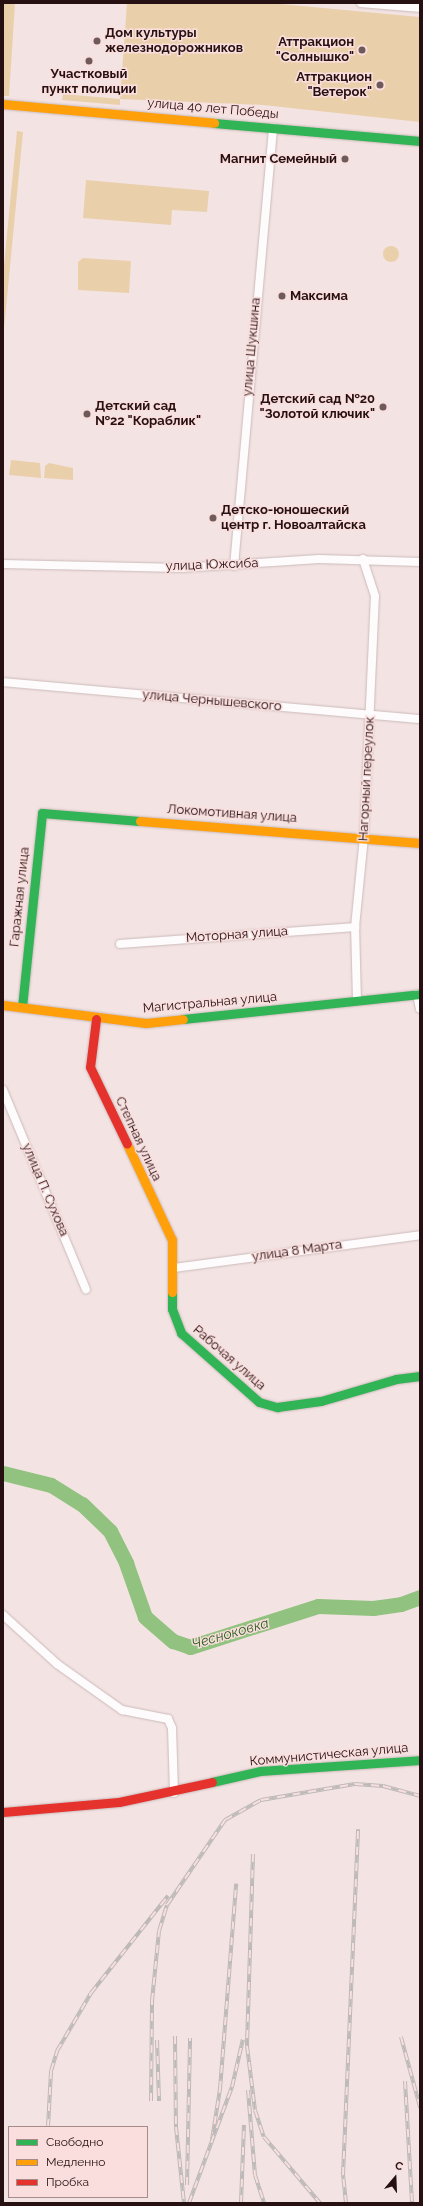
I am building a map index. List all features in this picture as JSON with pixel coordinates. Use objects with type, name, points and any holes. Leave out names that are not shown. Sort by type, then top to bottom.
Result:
[{"type":"street","points":[[361,3],[420,8]]},
{"type":"street","name":"улица 40 лет Победы","points":[[3,104],[420,141]]},
{"type":"street","name":"улица Шукшина","points":[[234,566],[273,128]]},
{"type":"street","name":"улица Южсиба","points":[[3,564],[181,568],[362,559],[420,562]]},
{"type":"street","name":"Нагорный переулок","points":[[357,1001],[355,927],[364,837],[371,716],[375,596],[362,559]]},
{"type":"street","name":"улица Чернышевского","points":[[3,682],[371,716],[420,719]]},
{"type":"street","name":"Локомотивная улица","points":[[42,813],[364,837],[420,843]]},
{"type":"street","name":"Гаражная улица","points":[[22,1007],[42,813]]},
{"type":"street","name":"Моторная улица","points":[[120,944],[355,927]]},
{"type":"street","points":[[418,994],[420,1010]]},
{"type":"street","name":"Магистральная улица","points":[[3,1005],[96,1019],[173,1022],[418,994]]},
{"type":"street","name":"Степная улица","points":[[96,1019],[90,1067],[172,1240],[174,1268]]},
{"type":"street","name":"улица П. Сухова","points":[[3,1090],[86,1289]]},
{"type":"street","name":"улица 8 Марта","points":[[174,1268],[420,1235]]},
{"type":"street","name":"Рабочая улица","points":[[174,1268],[172,1309],[180,1333],[259,1402],[277,1407],[321,1401],[396,1379],[420,1376]]},
{"type":"street","points":[[3,1615],[56,1664],[122,1710],[168,1718],[172,1728],[174,1793]]},
{"type":"street","name":"Коммунистическая улица","points":[[3,1812],[119,1802],[174,1793],[260,1771],[420,1760]]},
{"type":"shaded area","points":[[3,3],[15,3],[9,96],[3,96]]},
{"type":"shaded area","points":[[127,3],[270,3],[420,17],[420,122],[263,105],[120,99]]},
{"type":"shaded area","points":[[63,94],[120,99],[120,105],[62,100]]},
{"type":"shaded area","points":[[17,131],[23,132],[4,329],[3,276]]},
{"type":"shaded area","points":[[86,180],[209,191],[207,212],[172,210],[171,225],[83,218]]},
{"type":"shaded area","points":[[391,246],[398,251],[399,254],[394,261],[391,262],[384,257],[383,254],[388,247]]},
{"type":"shaded area","points":[[83,258],[131,261],[129,293],[78,290],[78,262]]},
{"type":"shaded area","points":[[11,460],[40,463],[41,478],[9,475]]},
{"type":"shaded area","points":[[49,463],[73,468],[73,480],[44,478],[45,466]]},
{"type":"waterway","name":"Чесноковка","points":[[3,1473],[51,1485],[82,1504],[110,1531],[126,1563],[145,1617],[173,1641],[190,1647],[318,1606],[373,1608],[401,1604],[420,1597]]},
{"type":"railway","points":[[151,2101],[152,2001],[159,1931],[167,1905],[225,1820],[261,1800],[355,1784],[383,1786],[420,1796]]},
{"type":"railway","points":[[346,2203],[343,2175],[358,1829]]},
{"type":"railway","points":[[253,1854],[247,2046],[255,2110],[264,2137],[320,2203]]},
{"type":"railway","points":[[212,2140],[220,2089],[236,1884]]},
{"type":"railway","points":[[48,2126],[51,2071],[57,2051],[91,1993],[168,1896]]},
{"type":"railway","points":[[175,2036],[176,2127],[184,2203]]},
{"type":"railway","points":[[401,2037],[420,2107]]},
{"type":"railway","points":[[187,2185],[190,2038]]},
{"type":"railway","points":[[189,2203],[232,2087],[243,2039]]},
{"type":"railway","points":[[157,2040],[159,2101]]},
{"type":"railway","points":[[405,2081],[412,2203]]},
{"type":"railway","points":[[248,2090],[255,2175],[264,2203]]},
{"type":"railway","points":[[241,2203],[244,2125]]},
{"type":"traffic: fast","points":[[214,123],[420,141]]},
{"type":"traffic: fast","points":[[22,1007],[42,813],[140,821]]},
{"type":"traffic: fast","points":[[183,1019],[420,994]]},
{"type":"traffic: fast","points":[[172,1292],[172,1309],[181,1333],[259,1402],[277,1407],[321,1401],[396,1379],[420,1376]]},
{"type":"traffic: fast","points":[[212,1782],[260,1771],[420,1760]]},
{"type":"traffic: slow","points":[[3,104],[214,123]]},
{"type":"traffic: slow","points":[[140,821],[420,843]]},
{"type":"traffic: slow","points":[[3,1005],[146,1023],[183,1019]]},
{"type":"traffic: slow","points":[[127,1144],[172,1240],[172,1292]]},
{"type":"traffic: jam","points":[[96,1019],[90,1067],[127,1144]]},
{"type":"traffic: jam","points":[[3,1812],[119,1802],[212,1782]]},
{"type":"place","name":"Дом культуры железнодорожников","points":[[97,41]]},
{"type":"place","name":"Аттракцион \"Солнышко\"","points":[[362,50]]},
{"type":"place","name":"Участковый пункт полиции","points":[[89,61]]},
{"type":"place","name":"Аттракцион \"Ветерок\"","points":[[380,85]]},
{"type":"place","name":"Магнит Семейный","points":[[345,159]]},
{"type":"place","name":"Максима","points":[[282,296]]},
{"type":"place","name":"Детский сад №20 \"Золотой ключик\"","points":[[383,407]]},
{"type":"place","name":"Детский сад №22 \"Кораблик\"","points":[[87,414]]},
{"type":"place","name":"Детско-юношеский центр г. Новоалтайска","points":[[213,518]]}]
